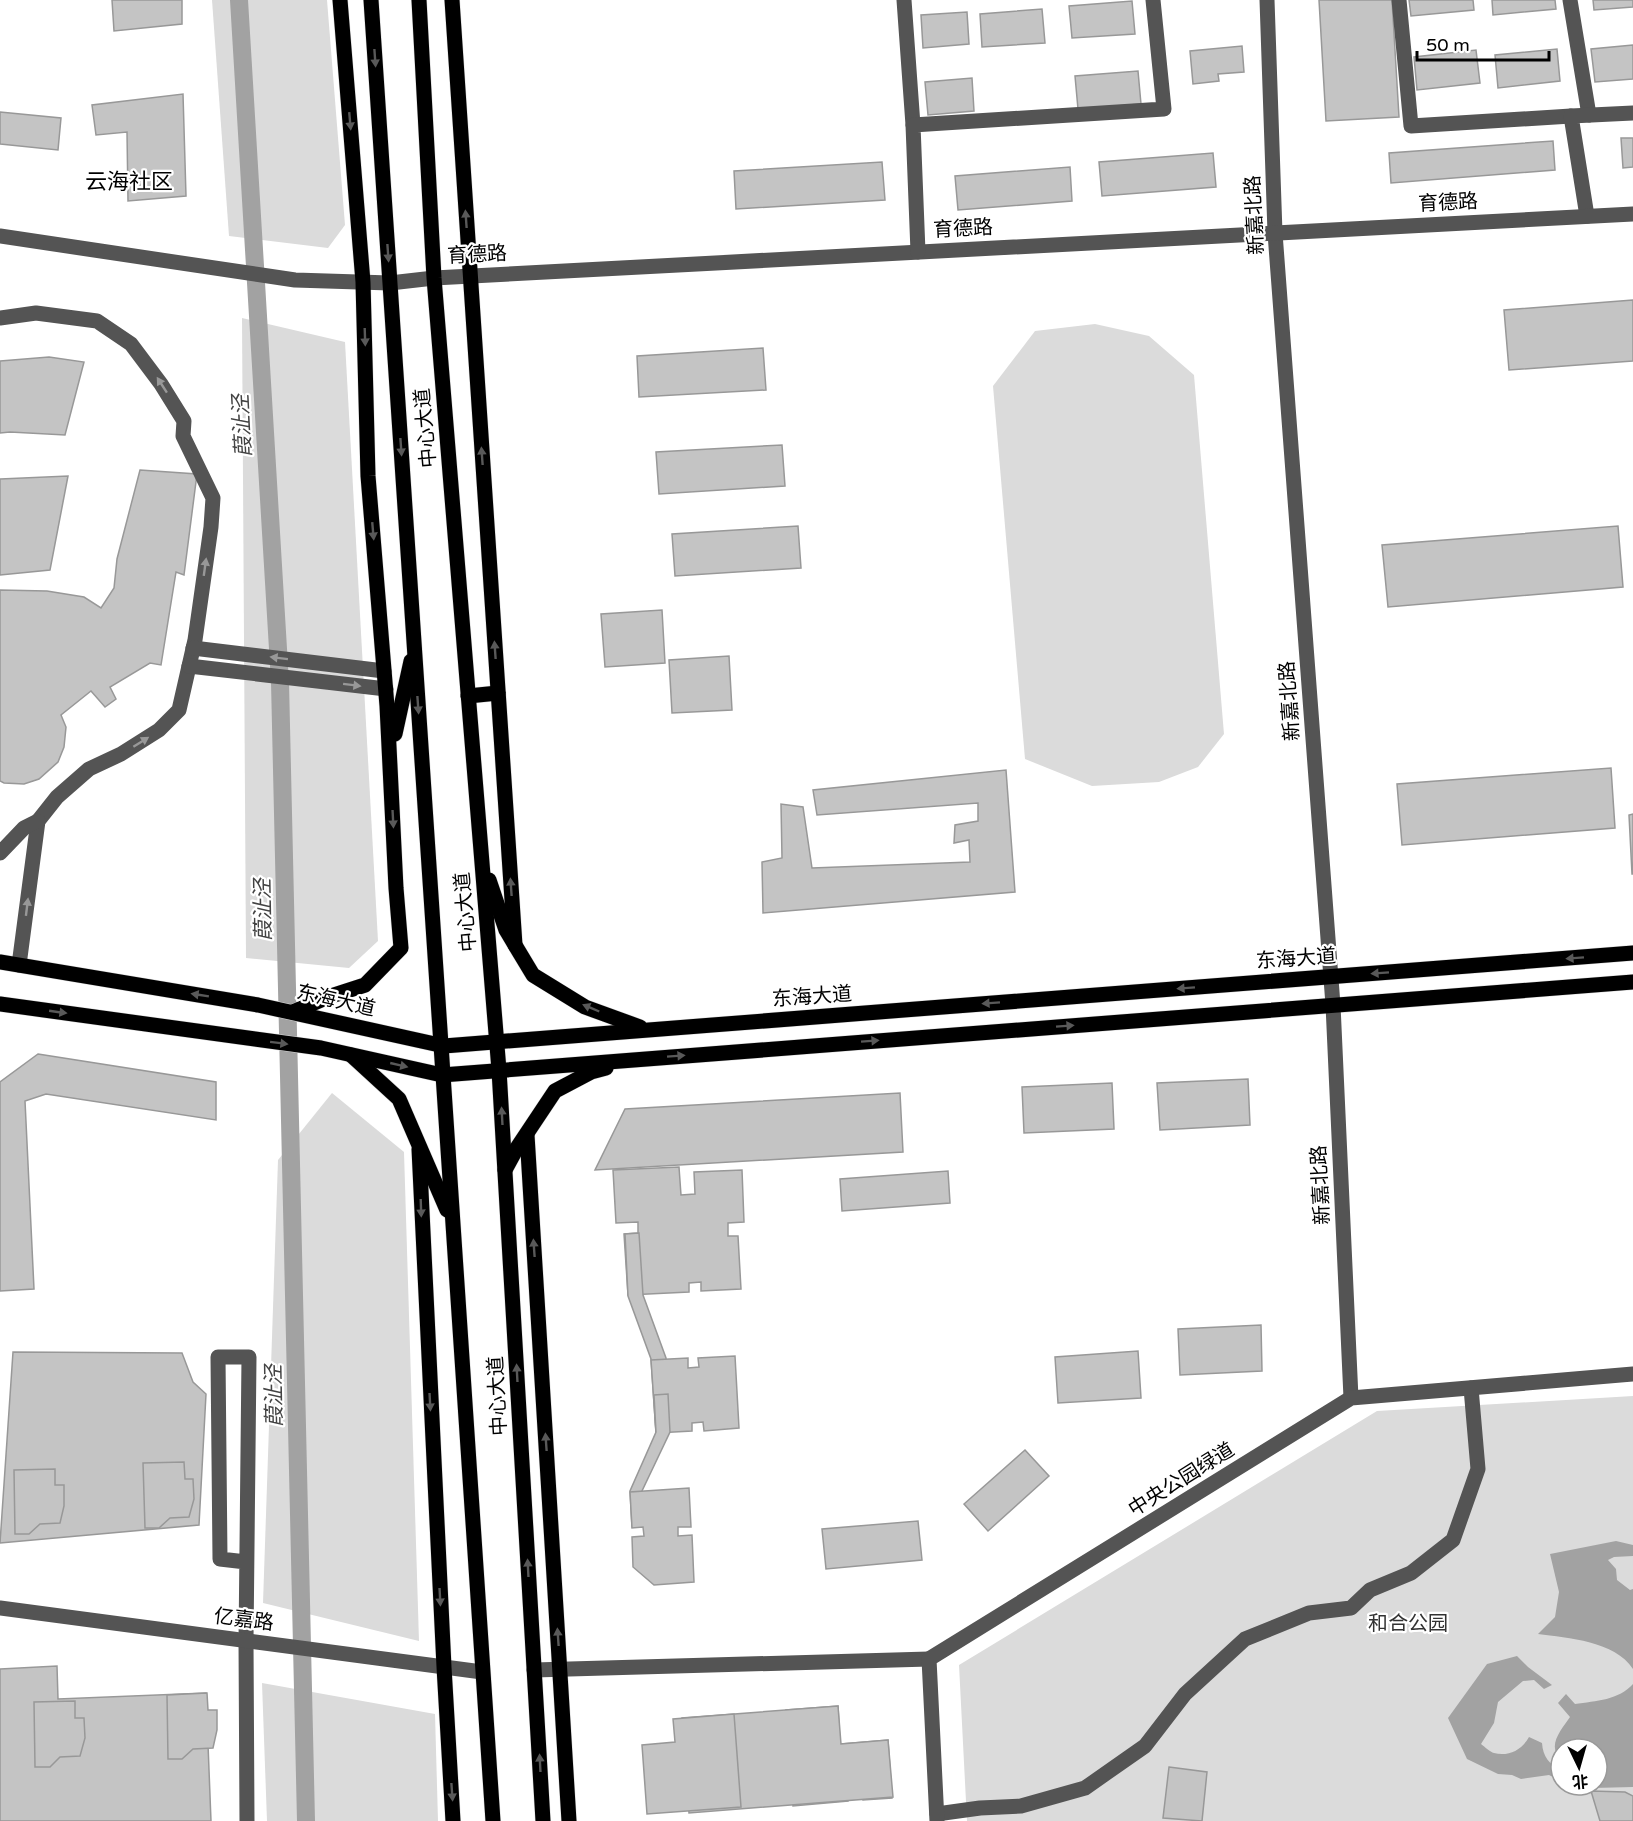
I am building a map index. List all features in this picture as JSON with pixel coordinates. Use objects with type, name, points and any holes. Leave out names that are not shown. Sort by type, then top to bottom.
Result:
[{"type":"main road","points":[[293,1012],[328,997],[365,986],[401,948],[386,689],[368,476],[363,282],[340,0]]},
{"type":"main road","name":"中心大道","points":[[371,0],[493,1821]]},
{"type":"main road","name":"中心大道","points":[[419,0],[434,278],[499,1070],[543,1821]]},
{"type":"main road","points":[[452,0],[515,945]]},
{"type":"main road","points":[[390,760],[401,699],[414,647]]},
{"type":"main road","points":[[468,696],[498,693]]},
{"type":"main road","points":[[482,856],[506,930],[533,975],[585,1006],[646,1030]]},
{"type":"main road","name":"东海大道","points":[[0,962],[258,1005],[441,1045],[1633,953]]},
{"type":"main road","points":[[0,1004],[321,1048],[442,1075],[1633,982]]},
{"type":"main road","points":[[351,1055],[399,1100],[452,1221]]},
{"type":"main road","points":[[505,1170],[555,1091],[591,1072],[635,1060]]},
{"type":"main road","points":[[527,1134],[569,1821]]},
{"type":"main road","points":[[419,1149],[453,1821]]},
{"type":"street","points":[[904,0],[913,125],[918,252]]},
{"type":"street","points":[[913,125],[1164,109],[1153,0]]},
{"type":"street","name":"新嘉北路","points":[[1267,0],[1275,233],[1333,1005],[1351,1398]]},
{"type":"street","points":[[1399,0],[1411,126],[1633,113]]},
{"type":"street","points":[[1570,0],[1589,115]]},
{"type":"street","points":[[1571,116],[1587,216]]},
{"type":"street","name":"育德路","points":[[0,236],[295,280],[390,283],[470,276],[1633,214]]},
{"type":"street","points":[[0,318],[36,313],[98,321],[131,344],[161,384],[184,421],[183,436],[213,498],[211,527],[193,648],[179,710],[159,730],[121,754],[89,769],[57,796],[38,821],[24,828],[0,853]]},
{"type":"street","points":[[193,648],[384,671]]},
{"type":"street","points":[[189,666],[386,689]]},
{"type":"street","points":[[19,965],[38,821]]},
{"type":"street","points":[[246,1562],[220,1559],[218,1357],[249,1357],[246,1562],[247,1821]]},
{"type":"street","name":"中央公园绿道","points":[[929,1659],[1351,1398],[1633,1374]]},
{"type":"street","points":[[534,1670],[929,1659],[937,1817],[980,1808],[1021,1806],[1085,1788],[1145,1746],[1185,1694],[1245,1639],[1309,1612],[1350,1608],[1370,1590],[1411,1573],[1453,1540],[1478,1469],[1471,1388]]},
{"type":"street","name":"亿嘉路","points":[[0,1608],[482,1672]]},
{"type":"green space","points":[[212,0],[327,0],[345,225],[328,248],[229,236]]},
{"type":"green space","points":[[242,318],[345,342],[378,941],[349,968],[246,958]]},
{"type":"green space","points":[[1095,324],[1149,336],[1194,375],[1224,734],[1198,767],[1159,782],[1092,786],[1025,759],[993,386],[1035,331]]},
{"type":"green space","points":[[332,1093],[404,1152],[419,1641],[263,1603],[278,1160]]},
{"type":"green space","name":"和合公园","points":[[1633,1396],[1633,1821],[967,1821],[959,1665],[1377,1411]]},
{"type":"green space","points":[[262,1683],[435,1714],[438,1821],[267,1821]]},
{"type":"shaded area","points":[[1616,1541],[1633,1545],[1633,1556],[1614,1557],[1608,1560],[1616,1569],[1617,1580],[1630,1590],[1633,1589],[1633,1669],[1615,1652],[1590,1642],[1538,1634],[1555,1617],[1559,1592],[1550,1554]]},
{"type":"shaded area","points":[[1517,1656],[1552,1685],[1544,1689],[1534,1680],[1523,1681],[1498,1702],[1494,1723],[1481,1744],[1492,1752],[1504,1754],[1519,1749],[1529,1737],[1542,1743],[1549,1762],[1549,1775],[1521,1779],[1512,1775],[1498,1774],[1467,1759],[1448,1718],[1487,1664]]},
{"type":"shaded area","points":[[1633,1684],[1633,1787],[1609,1788],[1609,1737],[1558,1737],[1570,1717],[1558,1703],[1566,1694],[1575,1704],[1614,1697]]},
{"type":"building","points":[[112,0],[182,0],[182,24],[114,31]]},
{"type":"building","points":[[1319,0],[1392,0],[1399,117],[1326,121]]},
{"type":"building","points":[[1409,0],[1473,0],[1474,10],[1411,16]]},
{"type":"building","points":[[1492,0],[1555,0],[1556,9],[1493,15]]},
{"type":"building","points":[[1593,0],[1633,0],[1633,7],[1594,10]]},
{"type":"building","points":[[1132,1],[1135,34],[1072,38],[1069,6]]},
{"type":"building","points":[[1042,9],[1045,43],[982,47],[980,14]]},
{"type":"building","points":[[967,12],[969,44],[923,48],[921,15]]},
{"type":"building","points":[[1633,45],[1633,79],[1595,82],[1591,49]]},
{"type":"building","points":[[1242,46],[1244,72],[1218,74],[1219,81],[1193,84],[1190,51]]},
{"type":"building","points":[[1557,49],[1560,81],[1498,88],[1495,55]]},
{"type":"building","points":[[1476,50],[1480,83],[1417,90],[1414,57]]},
{"type":"building","points":[[1138,71],[1141,104],[1078,109],[1075,76]]},
{"type":"building","points":[[972,78],[974,111],[928,115],[925,82]]},
{"type":"building","points":[[183,94],[186,196],[128,201],[127,132],[96,135],[92,105]]},
{"type":"building","points":[[0,112],[61,118],[58,150],[0,144]]},
{"type":"building","points":[[1621,138],[1633,138],[1633,167],[1623,168]]},
{"type":"building","points":[[1553,141],[1555,170],[1391,183],[1389,153]]},
{"type":"building","points":[[1213,153],[1216,187],[1102,196],[1099,162]]},
{"type":"building","points":[[882,162],[885,200],[736,209],[734,171]]},
{"type":"building","points":[[1070,167],[1072,201],[958,210],[955,176]]},
{"type":"building","points":[[1633,300],[1633,361],[1509,370],[1504,310]]},
{"type":"building","points":[[763,348],[766,390],[639,397],[637,356]]},
{"type":"building","points":[[49,357],[84,362],[65,435],[0,433],[0,361]]},
{"type":"building","points":[[782,445],[785,486],[659,494],[656,452]]},
{"type":"building","points":[[140,470],[197,474],[184,575],[176,572],[161,665],[150,663],[110,687],[116,699],[105,707],[91,691],[61,715],[66,727],[64,747],[58,762],[39,779],[24,784],[4,783],[0,781],[0,590],[47,591],[84,597],[101,608],[114,588],[117,559]]},
{"type":"building","points":[[68,476],[50,570],[0,575],[0,479]]},
{"type":"building","points":[[798,526],[801,568],[675,576],[672,534]]},
{"type":"building","points":[[1618,526],[1623,587],[1388,607],[1382,545]]},
{"type":"building","points":[[662,610],[665,663],[605,667],[601,614]]},
{"type":"building","points":[[729,656],[732,710],[672,713],[669,660]]},
{"type":"building","points":[[1611,768],[1615,828],[1402,845],[1397,784]]},
{"type":"building","points":[[1006,770],[1015,892],[763,913],[762,862],[782,858],[781,804],[803,807],[812,868],[970,862],[969,840],[954,843],[955,825],[978,821],[978,803],[817,815],[813,790]]},
{"type":"building","points":[[1633,814],[1633,874],[1632,874],[1629,815]]},
{"type":"building","points":[[38,1054],[216,1082],[216,1120],[46,1094],[25,1101],[34,1289],[0,1291],[0,1082]]},
{"type":"building","points":[[1248,1079],[1250,1125],[1160,1130],[1157,1083]]},
{"type":"building","points":[[1112,1083],[1114,1129],[1024,1133],[1022,1087]]},
{"type":"building","points":[[900,1093],[903,1152],[595,1170],[625,1109]]},
{"type":"building","points":[[679,1167],[681,1195],[695,1194],[694,1172],[742,1170],[744,1222],[728,1223],[728,1236],[738,1236],[741,1289],[701,1291],[701,1282],[689,1283],[689,1292],[628,1295],[624,1234],[638,1233],[638,1222],[616,1223],[613,1170]]},
{"type":"building","points":[[948,1171],[950,1203],[842,1211],[840,1179]]},
{"type":"building","points":[[639,1233],[643,1295],[666,1358],[670,1432],[656,1433],[651,1359],[628,1296],[625,1234]]},
{"type":"building","points":[[1261,1325],[1262,1371],[1180,1375],[1178,1329]]},
{"type":"building","points":[[1138,1351],[1141,1398],[1058,1403],[1055,1357]]},
{"type":"building","points":[[13,1352],[182,1353],[193,1382],[206,1394],[199,1525],[0,1543]]},
{"type":"building","points":[[735,1356],[739,1428],[704,1431],[703,1422],[692,1423],[692,1431],[656,1433],[651,1360],[688,1358],[688,1368],[699,1367],[698,1358]]},
{"type":"building","points":[[668,1394],[670,1432],[642,1491],[643,1527],[632,1527],[630,1491],[656,1432],[654,1395]]},
{"type":"building","points":[[1025,1450],[1049,1476],[988,1531],[964,1504]]},
{"type":"building","points":[[184,1462],[185,1479],[193,1479],[194,1499],[189,1517],[170,1518],[159,1528],[145,1528],[143,1463]]},
{"type":"building","points":[[55,1469],[55,1485],[64,1485],[64,1506],[60,1523],[40,1524],[29,1534],[15,1534],[14,1470]]},
{"type":"building","points":[[689,1488],[691,1527],[678,1527],[678,1536],[692,1535],[694,1582],[654,1585],[633,1567],[632,1537],[644,1536],[643,1527],[632,1528],[630,1492]]},
{"type":"building","points":[[918,1521],[922,1560],[826,1569],[822,1529]]},
{"type":"building","points":[[57,1666],[58,1699],[206,1693],[211,1821],[0,1821],[0,1669]]},
{"type":"building","points":[[207,1693],[208,1710],[217,1710],[217,1730],[213,1748],[193,1749],[182,1759],[168,1759],[167,1695]]},
{"type":"building","points":[[75,1701],[75,1718],[84,1718],[85,1738],[80,1756],[60,1757],[50,1767],[35,1767],[34,1702]]},
{"type":"building","points":[[838,1706],[840,1744],[888,1740],[892,1798],[863,1800],[860,1772],[846,1773],[848,1801],[793,1806],[786,1710]]},
{"type":"building","points":[[838,1706],[841,1744],[888,1740],[893,1797],[689,1813],[682,1718]]},
{"type":"building","points":[[734,1714],[741,1807],[647,1814],[642,1745],[675,1742],[673,1719]]},
{"type":"building","points":[[1169,1767],[1207,1772],[1202,1821],[1163,1818]]},
{"type":"building","points":[[1609,1792],[1625,1792],[1633,1796],[1633,1821],[1600,1821],[1593,1797],[1609,1797]]},
{"type":"waterway","name":"葭沚泾","points":[[239,0],[280,682],[306,1821]]},
{"type":"district","name":"云海社区","points":[[129,181]]}]
